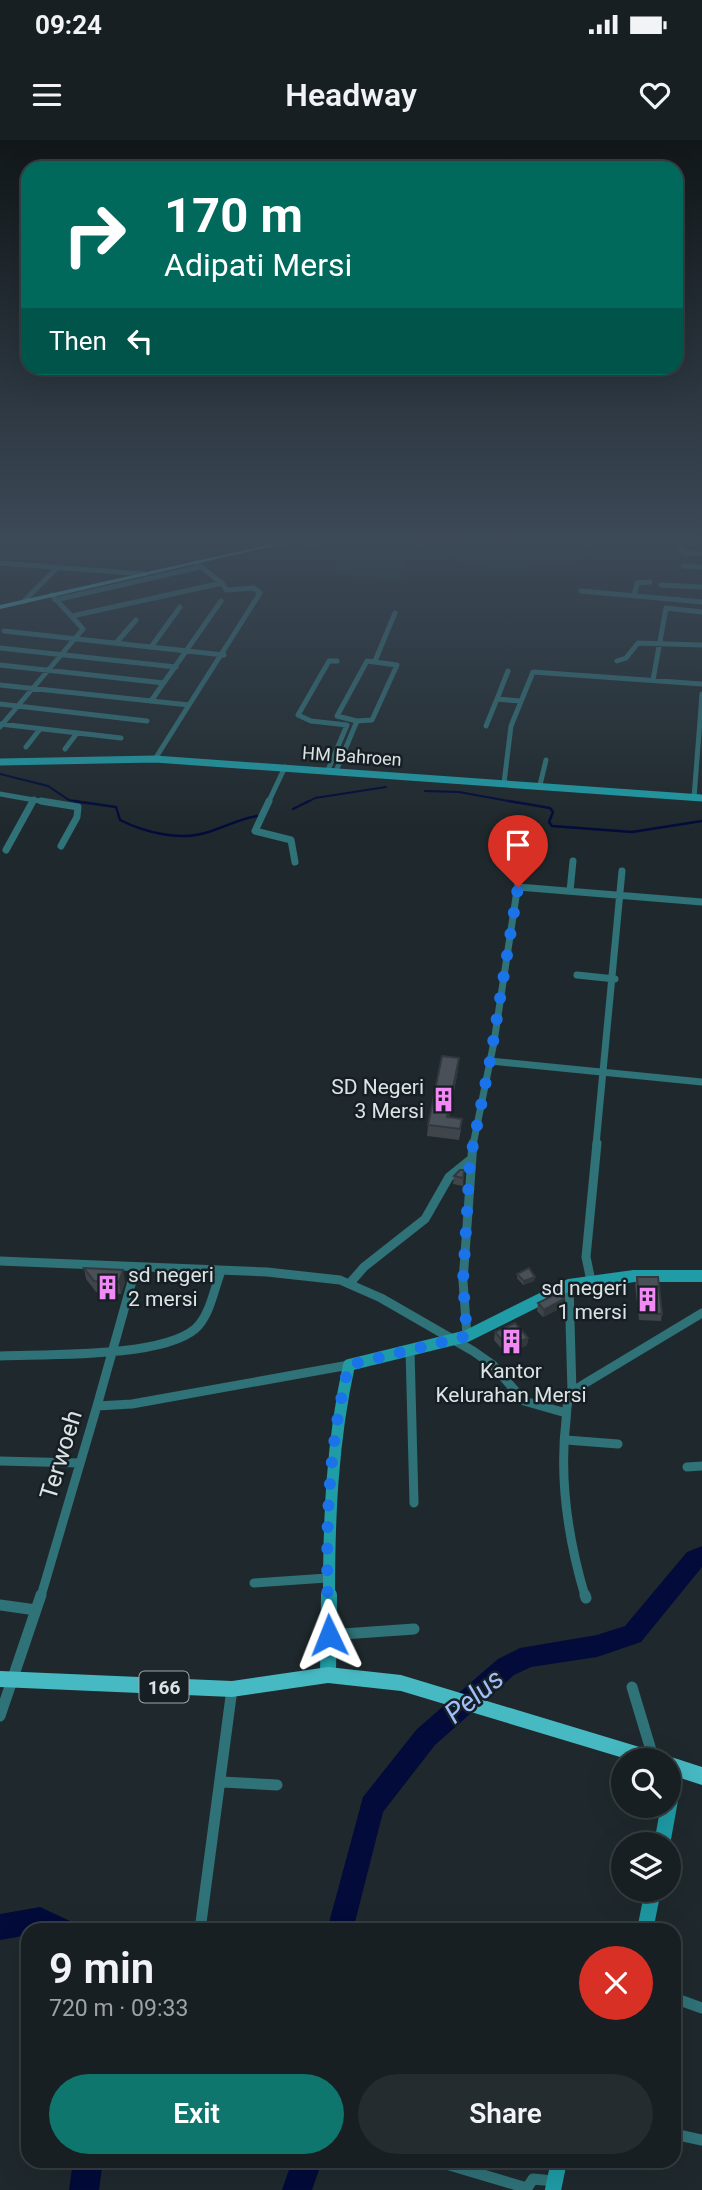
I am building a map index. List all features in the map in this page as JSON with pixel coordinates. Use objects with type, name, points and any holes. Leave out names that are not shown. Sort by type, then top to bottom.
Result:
[{"type":"main road","name":"166","points":[[7,1679],[232,1689],[328,1675],[401,1683],[614,1748]]},
{"type":"main road","points":[[681,1769],[702,1776]]},
{"type":"street","points":[[62,638],[224,655]]},
{"type":"street","points":[[116,643],[121,638]]},
{"type":"street","points":[[151,647],[158,638]]},
{"type":"street","points":[[151,701],[195,638]]},
{"type":"street","points":[[156,759],[234,638]]},
{"type":"street","points":[[375,661],[385,638]]},
{"type":"street","points":[[653,680],[660,638]]},
{"type":"street","points":[[1,725],[74,639]]},
{"type":"street","points":[[617,661],[626,657],[636,644],[702,645]]},
{"type":"street","points":[[0,648],[176,667]]},
{"type":"street","points":[[332,771],[347,725],[298,717],[329,661],[337,661]]},
{"type":"street","points":[[366,661],[398,666],[372,720],[357,721],[337,716],[366,661]]},
{"type":"street","points":[[0,665],[164,683]]},
{"type":"street","points":[[486,726],[508,671]]},
{"type":"street","points":[[504,783],[511,726],[533,672],[702,684]]},
{"type":"street","points":[[0,685],[189,705]]},
{"type":"street","points":[[698,798],[702,694]]},
{"type":"street","points":[[497,699],[520,701]]},
{"type":"street","points":[[0,704],[147,721]]},
{"type":"street","points":[[332,771],[357,721]]},
{"type":"street","points":[[1,725],[121,738]]},
{"type":"street","points":[[26,747],[40,729]]},
{"type":"street","points":[[65,748],[77,733]]},
{"type":"street","name":"HM Bahroen","points":[[0,762],[156,759],[698,798]]},
{"type":"street","points":[[540,785],[546,760]]},
{"type":"street","points":[[285,767],[255,836],[292,840],[295,862]]},
{"type":"street","points":[[0,794],[78,807],[77,817],[61,846]]},
{"type":"street","points":[[6,850],[34,799]]},
{"type":"street","points":[[467,1331],[463,1281],[470,1160],[490,1061],[523,851]]},
{"type":"street","points":[[570,891],[573,861]]},
{"type":"street","points":[[589,1274],[603,1073],[615,979],[622,871]]},
{"type":"street","points":[[518,887],[702,902]]},
{"type":"street","points":[[577,975],[615,979]]},
{"type":"street","points":[[490,1061],[702,1082]]},
{"type":"street","points":[[350,1283],[364,1267],[425,1219],[449,1177],[470,1160]]},
{"type":"street","points":[[0,1261],[267,1272],[350,1283],[415,1316],[493,1365],[524,1401],[566,1413]]},
{"type":"street","points":[[97,1406],[109,1354],[136,1267]]},
{"type":"street","points":[[0,1356],[109,1354],[191,1333],[203,1317],[221,1270]]},
{"type":"street","points":[[328,1675],[327,1512],[333,1439],[349,1365],[452,1340],[569,1286],[589,1274],[702,1276]]},
{"type":"street","points":[[569,1286],[572,1392],[566,1413],[568,1531],[571,1553],[586,1598]]},
{"type":"street","points":[[572,1392],[702,1313]]},
{"type":"street","points":[[410,1350],[414,1503]]},
{"type":"street","name":"Terwoeh","points":[[0,1716],[7,1679],[36,1610],[97,1406],[132,1404],[349,1365]]},
{"type":"street","points":[[566,1440],[618,1444]]},
{"type":"street","points":[[0,1461],[80,1463]]},
{"type":"street","points":[[687,1467],[702,1466]]},
{"type":"street","points":[[254,1583],[327,1578]]},
{"type":"street","points":[[0,1605],[36,1610]]},
{"type":"street","points":[[329,1635],[414,1629]]},
{"type":"street","points":[[632,1687],[651,1748]]},
{"type":"street","points":[[201,1923],[222,1782],[232,1689]]},
{"type":"street","points":[[222,1782],[276,1785]]},
{"type":"street","points":[[646,1923],[651,1902]]},
{"type":"street","points":[[681,2000],[702,2008]]},
{"type":"street","points":[[681,2136],[702,2140]]},
{"type":"street","points":[[460,2168],[527,2188],[533,2179],[554,2185]]},
{"type":"building","name":"SD Negeri 3 Mersi","points":[[442,1056],[459,1058],[447,1117],[462,1119],[460,1129],[428,1125]]},
{"type":"building","points":[[464,1170],[463,1178],[454,1176]]},
{"type":"building","points":[[84,1268],[123,1270],[119,1282],[94,1281]]},
{"type":"building","points":[[529,1268],[535,1277],[524,1281],[517,1274]]},
{"type":"building","name":"sd negeri 1 mersi","points":[[637,1277],[658,1277],[662,1314],[641,1313]]},
{"type":"building","points":[[560,1292],[564,1299],[544,1310],[538,1303]]},
{"type":"building","points":[[515,1323],[528,1338],[508,1347],[495,1332]]},
{"type":"waterway","points":[[0,774],[48,786],[69,800],[78,802]]},
{"type":"waterway","points":[[306,803],[315,798],[386,787]]},
{"type":"waterway","points":[[425,791],[459,792],[519,803]]},
{"type":"waterway","points":[[293,809],[309,801]]},
{"type":"waterway","points":[[509,801],[550,808],[553,812],[549,822],[552,826],[632,832],[702,821]]},
{"type":"waterway","points":[[78,802],[116,807],[120,820],[173,836],[205,833],[257,816]]},
{"type":"waterway","points":[[78,802],[86,803]]},
{"type":"waterway","name":"Pelus","points":[[342,1923],[372,1806],[426,1737],[506,1667],[528,1656],[597,1646],[633,1634],[695,1559],[702,1556]]},
{"type":"waterway","name":"Pelus","points":[[23,1923],[40,1920],[46,1923]]},
{"type":"waterway","name":"Pelus","points":[[0,1927],[21,1923]]},
{"type":"waterway","name":"Pelus","points":[[84,2190],[87,2168]]},
{"type":"waterway","name":"Pelus","points":[[297,2190],[305,2168]]},
{"type":"place","name":"SD Negeri 3 Mersi","points":[[444,1099]]},
{"type":"place","name":"sd negeri 2 mersi","points":[[108,1287]]},
{"type":"place","name":"sd negeri 1 mersi","points":[[647,1300]]},
{"type":"place","name":"Kantor Kelurahan Mersi","points":[[511,1342]]},
{"type":"route","points":[[329,1635],[327,1512],[333,1439],[349,1365],[467,1336],[463,1281],[472,1176],[470,1160],[494,1042],[518,887]]}]
